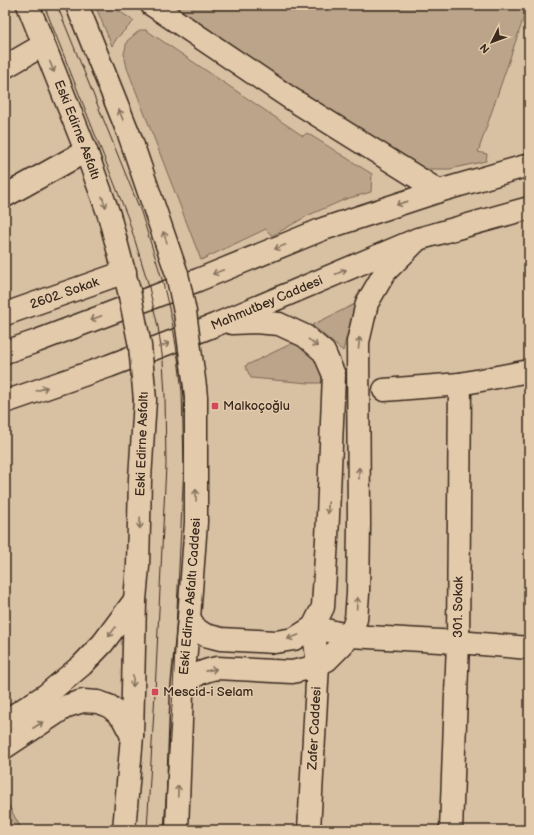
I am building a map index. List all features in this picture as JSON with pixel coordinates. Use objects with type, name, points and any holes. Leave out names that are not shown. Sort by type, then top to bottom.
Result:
[{"type":"main road","name":"Eski Edirne Asfaltı","points":[[28,5],[86,151],[109,215],[127,281],[140,346],[145,400],[140,479],[138,566],[135,600],[132,736],[124,830]]},
{"type":"main road","name":"Eski Edirne Asfaltı Caddesi","points":[[77,5],[130,137],[177,274],[185,312],[195,387],[196,522],[182,693],[177,830]]},
{"type":"main road","points":[[152,5],[290,98],[439,191]]},
{"type":"main road","points":[[5,67],[43,44]]},
{"type":"main road","points":[[5,196],[86,151]]},
{"type":"main road","points":[[5,352],[198,280],[323,229],[439,191],[529,165]]},
{"type":"main road","name":"Mahmutbey Caddesi","points":[[5,402],[109,366],[215,325],[418,239],[529,208]]},
{"type":"main road","points":[[182,693],[189,682],[201,672],[206,670],[217,668],[292,672],[310,668],[327,660],[350,636],[356,619],[360,524],[358,342],[367,303],[385,272],[418,239]]},
{"type":"main road","name":"2602. Sokak","points":[[5,314],[127,281]]},
{"type":"main road","points":[[189,618],[196,629],[205,635],[221,639],[275,642],[294,639],[313,627],[323,607],[334,376],[324,352],[305,336],[279,324],[255,322],[215,325]]},
{"type":"main road","points":[[384,390],[460,384],[529,371]]},
{"type":"main road","name":"301. Sokak","points":[[451,830],[458,642],[460,384]]},
{"type":"main road","points":[[5,721],[46,695],[82,665],[103,643],[135,600]]},
{"type":"main road","points":[[313,627],[350,636],[458,642],[529,648]]},
{"type":"main road","name":"Zafer Caddesi","points":[[309,830],[318,664],[313,627]]},
{"type":"main road","points":[[5,747],[67,706],[83,701],[98,702],[110,706],[122,717],[132,736]]},
{"type":"shaded area","points":[[95,5],[110,5],[134,21],[117,38],[112,46]]},
{"type":"shaded area","points":[[174,5],[528,5],[478,152],[487,154],[486,161],[450,169],[423,169],[179,15]]},
{"type":"shaded area","points":[[140,30],[146,30],[303,136],[307,133],[372,174],[371,192],[346,199],[309,215],[272,236],[266,229],[201,260],[127,68],[124,54],[127,41]]},
{"type":"shaded area","points":[[355,304],[343,351],[312,325]]},
{"type":"shaded area","points":[[295,342],[317,357],[323,383],[251,378],[245,366]]},
{"type":"shaded area","points":[[5,799],[22,830],[5,830]]},
{"type":"tram line","points":[[44,5],[128,218],[148,283],[158,327],[163,361],[166,465],[147,830]]},
{"type":"tram line","points":[[57,5],[141,212],[162,279],[172,321],[178,358],[182,392],[184,465],[173,690],[164,830]]},
{"type":"place","name":"Malkoçoğlu","points":[[215,406]]},
{"type":"place","name":"Mescid-i Selam","points":[[155,692]]}]
